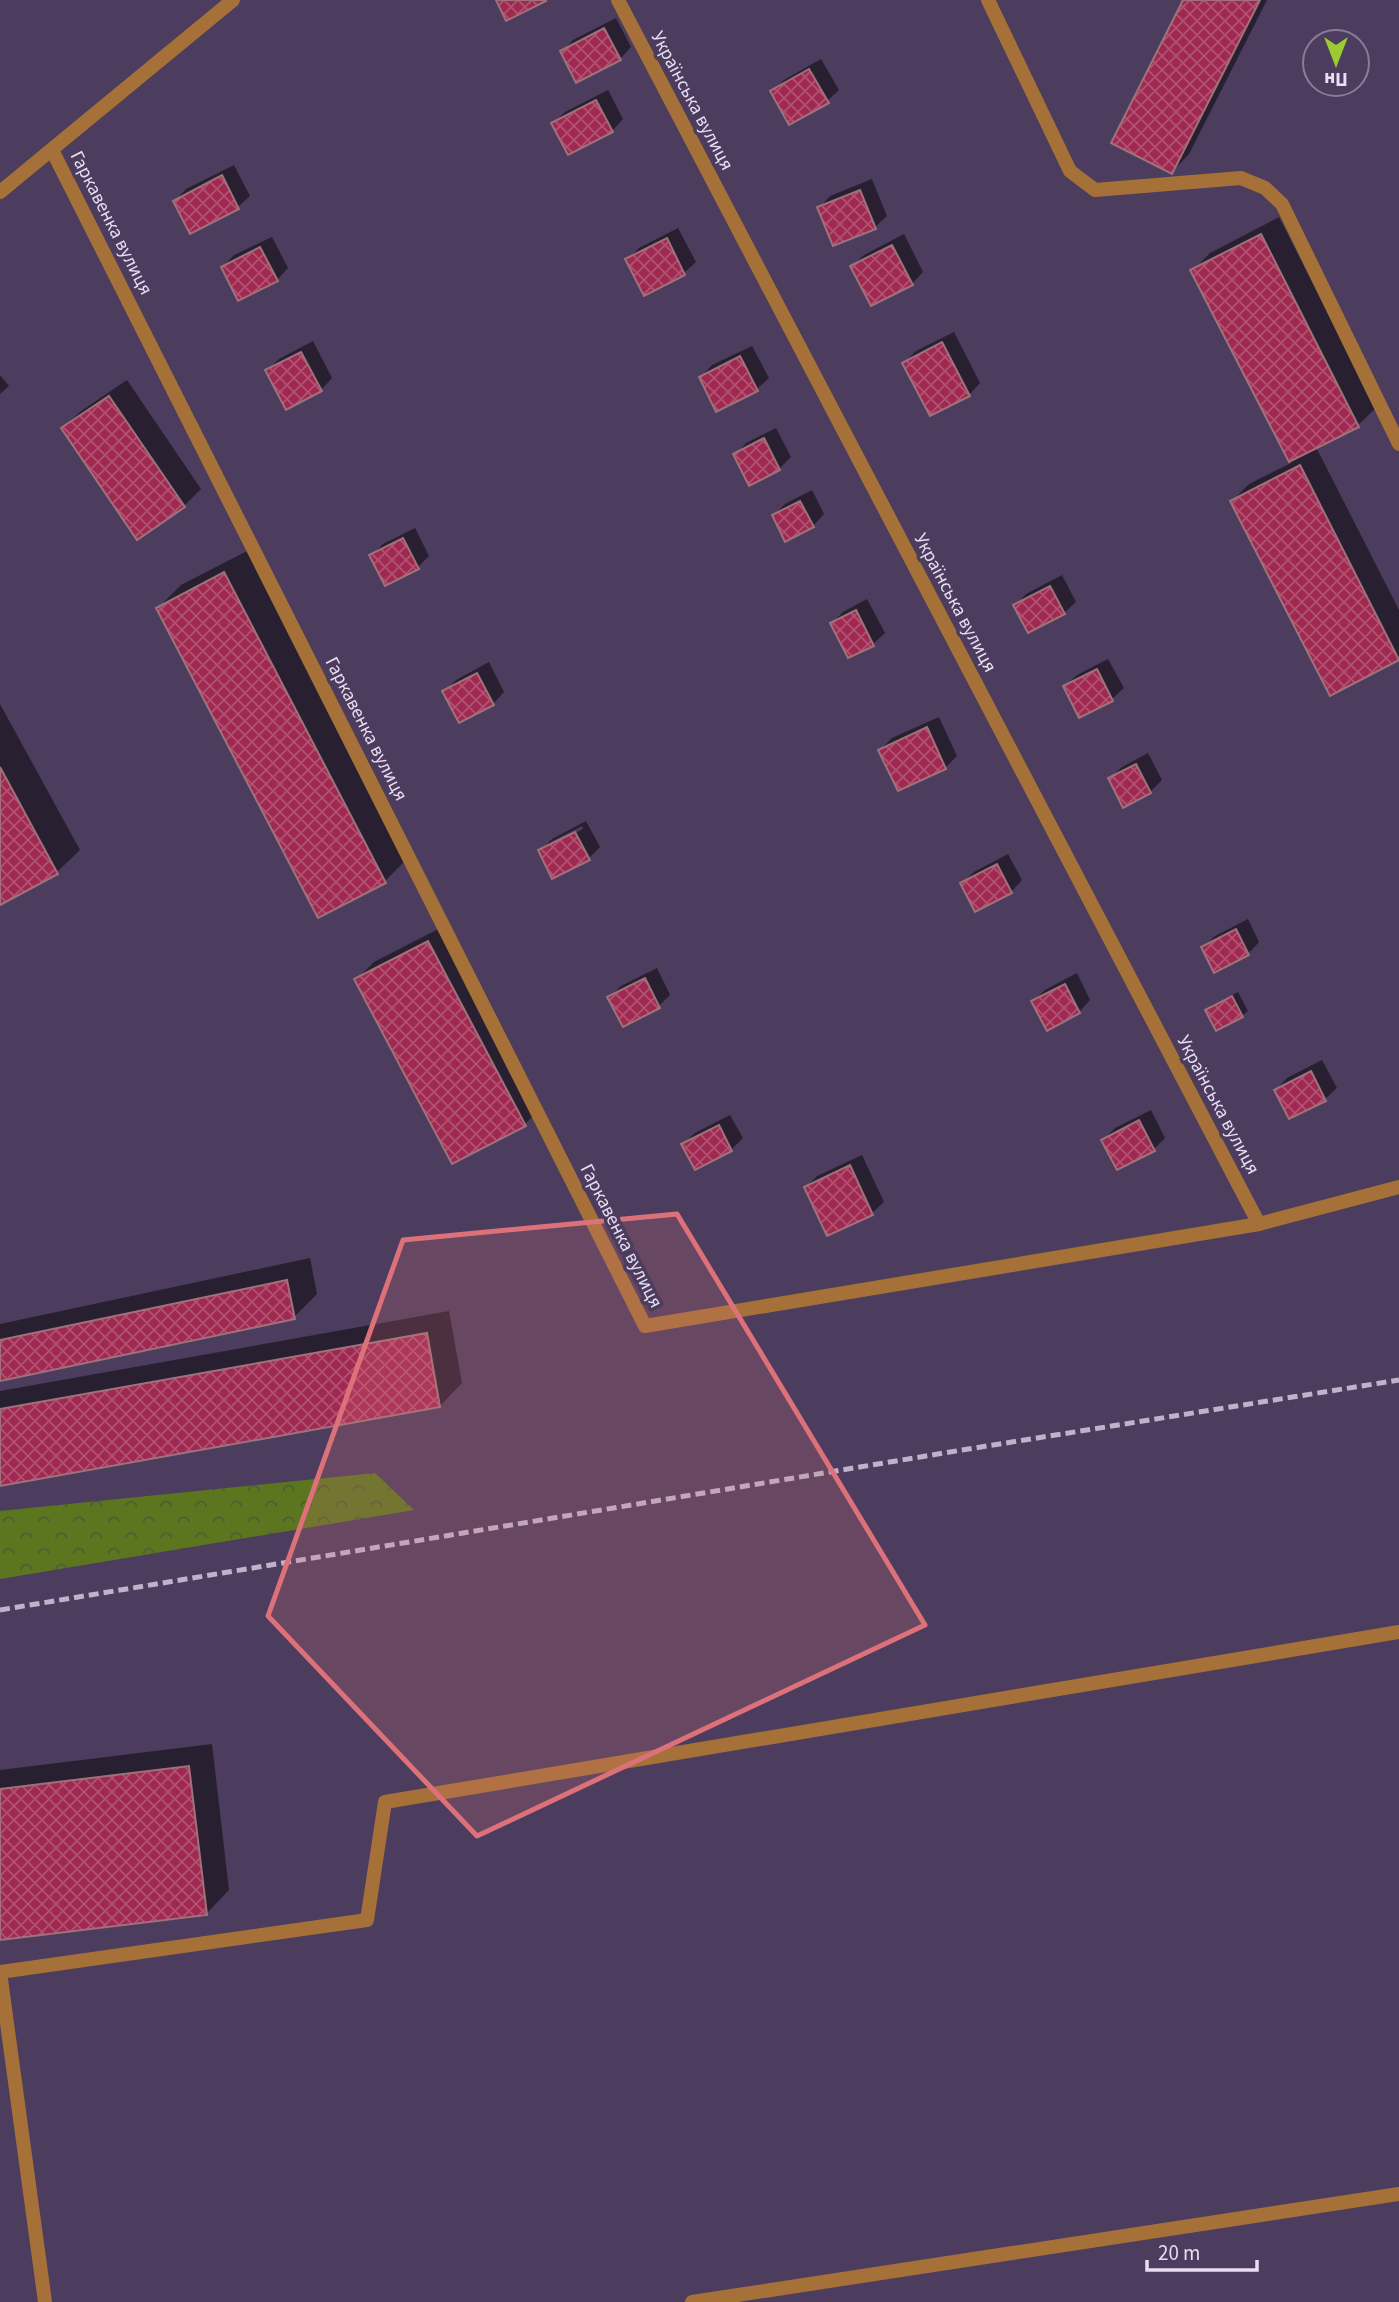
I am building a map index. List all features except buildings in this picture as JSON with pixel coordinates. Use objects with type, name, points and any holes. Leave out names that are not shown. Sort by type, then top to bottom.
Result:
[{"type":"street","points":[[0,192],[233,0]]},
{"type":"street","name":"Українська вулиця","points":[[618,0],[1259,1224]]},
{"type":"street","points":[[988,0],[1064,161],[1070,171],[1095,190],[1241,178],[1265,188],[1282,204],[1399,444]]},
{"type":"street","name":"Гаркавенка вулиця","points":[[52,150],[645,1326],[1259,1224]]},
{"type":"street","points":[[1259,1224],[1399,1187]]},
{"type":"street","points":[[45,2302],[0,1972],[368,1920],[385,1802],[1399,1632]]},
{"type":"street","points":[[692,2302],[1399,2194]]},
{"type":"highlighted area","points":[[677,1214],[925,1625],[477,1836],[268,1616],[403,1240]]},
{"type":"green space","points":[[375,1473],[414,1510],[0,1579],[0,1511]]},
{"type":"railway","points":[[0,1610],[1399,1380]]}]
